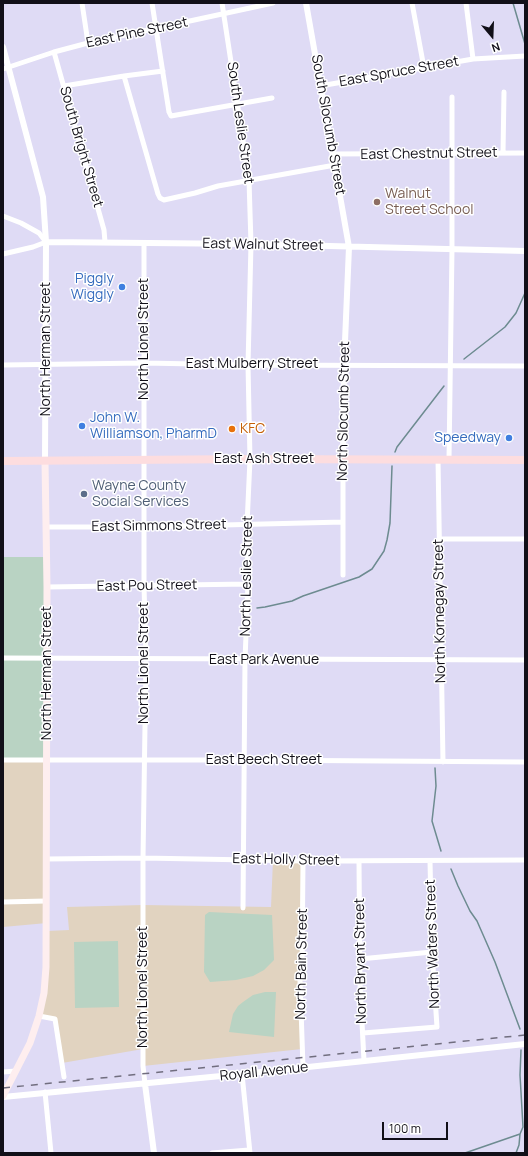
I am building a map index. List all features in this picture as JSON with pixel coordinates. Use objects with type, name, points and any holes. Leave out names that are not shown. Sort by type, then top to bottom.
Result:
[{"type":"main road","name":"East Ash Street","points":[[3,461],[250,459],[525,460]]},
{"type":"main road","name":"North Herman Street","points":[[3,1096],[30,1043],[39,1016],[44,993],[46,967],[47,587],[45,461]]},
{"type":"street","points":[[82,3],[88,43]]},
{"type":"street","points":[[152,3],[162,71],[171,116],[272,98]]},
{"type":"street","name":"South Leslie Street","points":[[222,3],[249,180],[250,244]]},
{"type":"street","name":"East Pine Street","points":[[6,68],[54,52],[88,43],[273,3]]},
{"type":"street","name":"South Slocumb Street","points":[[306,3],[349,247]]},
{"type":"street","points":[[412,3],[424,68]]},
{"type":"street","points":[[466,3],[473,59]]},
{"type":"street","name":"North Herman Street","points":[[3,47],[6,68],[43,197],[46,242],[45,461]]},
{"type":"street","name":"South Bright Street","points":[[54,52],[104,230],[105,242]]},
{"type":"street","name":"East Spruce Street","points":[[320,86],[473,59],[525,56]]},
{"type":"street","points":[[64,86],[162,71]]},
{"type":"street","points":[[124,76],[158,194],[160,198],[164,200],[218,186],[335,165]]},
{"type":"street","points":[[503,153],[504,92]]},
{"type":"street","points":[[449,460],[452,248],[452,97]]},
{"type":"street","name":"East Chestnut Street","points":[[333,154],[525,153]]},
{"type":"street","points":[[3,216],[21,223],[39,233],[46,242]]},
{"type":"street","name":"East Walnut Street","points":[[3,254],[33,247],[46,242],[250,244],[525,251]]},
{"type":"street","name":"North Lionel Street","points":[[144,243],[144,586],[146,659],[143,858],[143,1066],[145,1084]]},
{"type":"street","name":"North Leslie Street","points":[[243,908],[245,660],[248,584],[247,525],[250,459],[248,365],[250,244]]},
{"type":"street","name":"North Slocumb Street","points":[[343,576],[344,365],[349,247]]},
{"type":"street","name":"East Mulberry Street","points":[[3,364],[525,366]]},
{"type":"street","name":"North Kornegay Street","points":[[438,459],[444,762]]},
{"type":"street","name":"East Simmons Street","points":[[46,526],[144,527],[343,522]]},
{"type":"street","points":[[439,539],[525,539]]},
{"type":"street","name":"East Pou Street","points":[[47,587],[248,584]]},
{"type":"street","name":"East Park Avenue","points":[[3,658],[525,660]]},
{"type":"street","name":"East Beech Street","points":[[3,760],[525,762]]},
{"type":"street","name":"East Holly Street","points":[[46,859],[143,858],[303,861],[525,860]]},
{"type":"street","name":"North Waters Street","points":[[363,1033],[437,1027],[432,952],[430,860]]},
{"type":"street","name":"North Bain Street","points":[[303,861],[302,970],[300,980],[303,1067]]},
{"type":"street","name":"North Bryant Street","points":[[359,861],[360,959],[364,1061]]},
{"type":"street","points":[[3,902],[46,901]]},
{"type":"street","points":[[360,959],[432,952]]},
{"type":"street","points":[[39,1016],[55,1019],[64,1077]]},
{"type":"street","name":"Royall Avenue","points":[[3,1096],[145,1084],[525,1044]]},
{"type":"street","points":[[3,1072],[16,1071]]},
{"type":"street","points":[[212,1153],[249,1151],[242,1074]]},
{"type":"street","points":[[145,1084],[154,1153]]},
{"type":"street","points":[[45,1092],[51,1153]]},
{"type":"shaded area","points":[[3,760],[47,760],[47,923],[3,927]]},
{"type":"shaded area","points":[[273,860],[303,861],[302,1049],[143,1066],[143,1049],[62,1063],[55,1019],[39,1016],[47,931],[69,930],[67,907],[143,905],[271,907]]},
{"type":"green space","points":[[3,557],[44,557],[47,760],[3,760]]},
{"type":"green space","points":[[209,912],[272,915],[274,960],[264,970],[253,976],[236,980],[210,982],[204,972],[205,915]]},
{"type":"green space","points":[[118,941],[119,1007],[75,1008],[74,942]]},
{"type":"green space","points":[[265,992],[276,992],[274,1037],[229,1032],[233,1014],[238,1006],[253,995]]},
{"type":"waterway","points":[[513,3],[525,44]]},
{"type":"waterway","points":[[464,359],[505,327],[516,313],[525,293]]},
{"type":"waterway","points":[[395,452],[397,447],[444,386]]},
{"type":"waterway","points":[[257,608],[292,601],[359,577],[372,569],[384,551],[387,540],[390,523],[392,466]]},
{"type":"waterway","points":[[435,768],[436,786],[432,821],[441,851]]},
{"type":"waterway","points":[[451,869],[470,911],[477,921],[495,962],[520,1029]]},
{"type":"waterway","points":[[516,1153],[523,1127],[520,1075],[521,1050]]},
{"type":"waterway","points":[[465,1153],[520,1134]]},
{"type":"railway","points":[[3,1088],[525,1035]]},
{"type":"place","name":"Walnut Street School","points":[[377,202]]},
{"type":"place","name":"Piggly Wiggly","points":[[122,287]]},
{"type":"place","name":"John W. Williamson, PharmD","points":[[82,426]]},
{"type":"place","name":"KFC","points":[[232,429]]},
{"type":"place","name":"Speedway","points":[[509,438]]},
{"type":"place","name":"Wayne County Social Services","points":[[84,494]]}]
